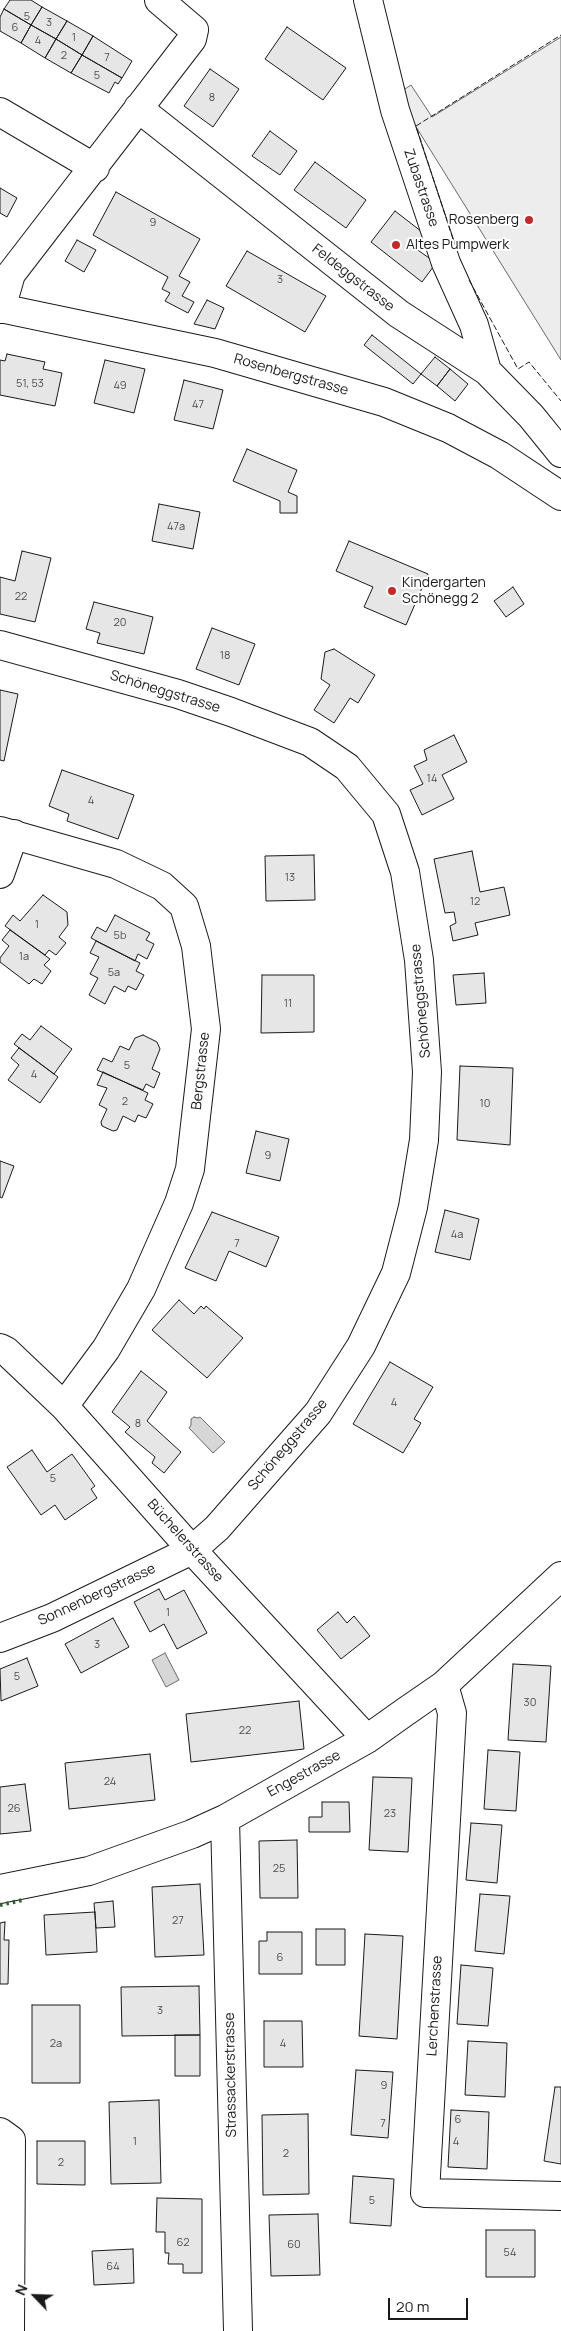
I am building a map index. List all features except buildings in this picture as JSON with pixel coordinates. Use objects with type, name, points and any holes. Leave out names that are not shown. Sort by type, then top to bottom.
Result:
[{"type":"street","points":[[1,308],[11,274],[95,168],[138,108],[192,39],[194,30],[159,0]]},
{"type":"street","name":"Zubastrasse","points":[[368,0],[395,110],[446,263],[474,325],[486,371]]},
{"type":"street","name":"Feldeggstrasse","points":[[138,108],[400,314],[486,371],[531,416],[561,453]]},
{"type":"street","points":[[0,112],[95,168]]},
{"type":"street","name":"Rosenbergstrasse","points":[[1,308],[216,353],[384,402],[448,428],[499,456],[561,496]]},
{"type":"street","name":"Schöneggstrasse","points":[[0,645],[178,694],[310,742],[347,767],[386,814],[405,872],[419,960],[427,1072],[424,1140],[413,1208],[396,1273],[361,1346],[318,1413],[217,1528],[192,1550]]},
{"type":"street","points":[[0,874],[7,832]]},
{"type":"street","name":"Bergstrasse","points":[[7,832],[116,864],[162,886],[184,906],[196,946],[206,1029],[190,1169],[179,1203],[141,1289],[106,1349],[64,1406]]},
{"type":"street","name":"Büchelerstrasse","points":[[0,1348],[6,1350],[64,1406],[192,1550],[367,1739]]},
{"type":"street","name":"Sonnenbergstrasse","points":[[0,1638],[52,1618],[192,1550]]},
{"type":"street","name":"Engestrasse","points":[[0,1889],[89,1871],[192,1834],[225,1819],[367,1739],[444,1684],[561,1576]]},
{"type":"street","name":"Lerchenstrasse","points":[[444,1684],[452,1713],[425,2193],[561,2196]]},
{"type":"street","name":"Strassackerstrasse","points":[[225,1819],[238,2331]]},
{"type":"street","points":[[0,2132],[11,2140],[10,2331]]},
{"type":"shaded area","name":"Rosenberg","points":[[561,37],[561,360],[408,114],[402,91],[411,85],[432,117]]},
{"type":"shaded area","points":[[200,1417],[225,1442],[213,1453],[189,1428],[191,1419]]},
{"type":"shaded area","points":[[165,1653],[179,1680],[166,1687],[152,1660]]},
{"type":"hedge","points":[[0,1905],[23,1900]]},
{"type":"fence","points":[[453,239],[416,126],[561,35]]},
{"type":"fence","points":[[469,280],[518,369],[529,362],[561,401]]},
{"type":"place","name":"Rosenberg","points":[[529,220]]},
{"type":"place","name":"Altes Pumpwerk","points":[[396,245]]},
{"type":"place","name":"Kindergarten Schönegg 2","points":[[392,591]]}]
